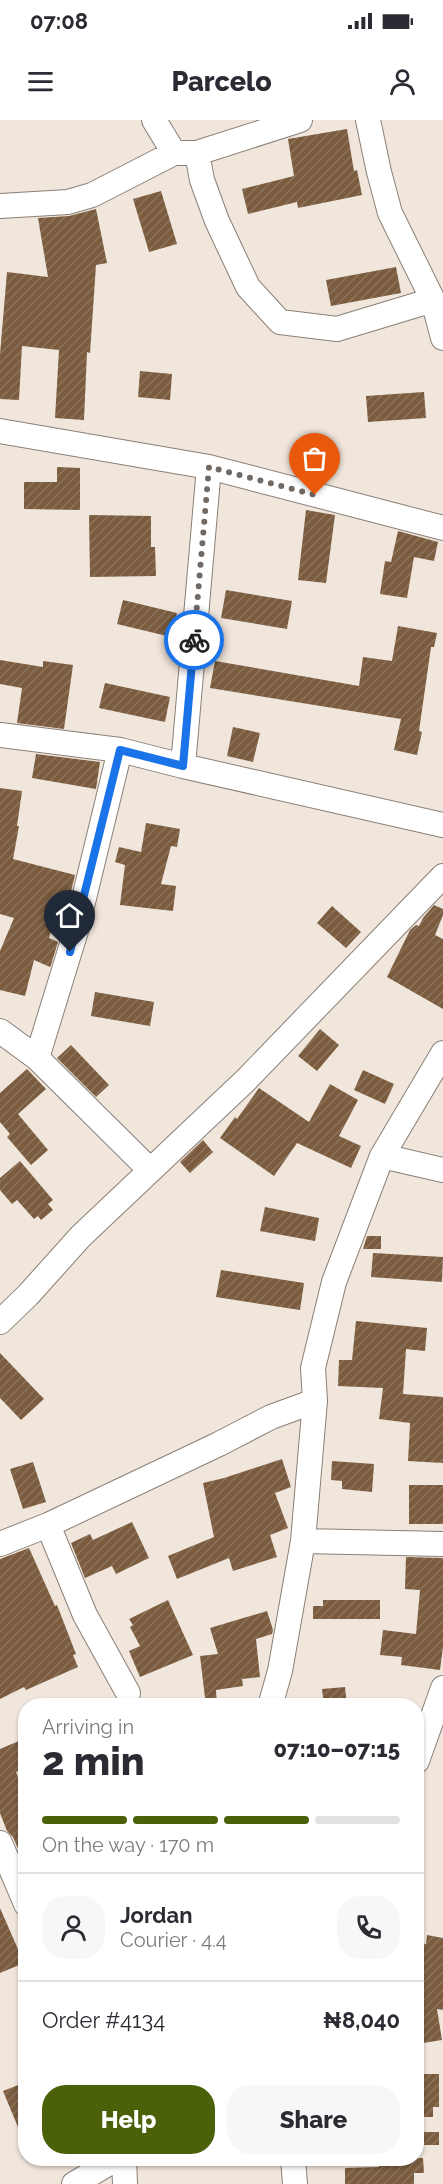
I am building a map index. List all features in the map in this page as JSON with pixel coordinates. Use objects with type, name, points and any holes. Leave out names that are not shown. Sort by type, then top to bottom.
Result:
[{"type":"street","points":[[154,120],[186,153],[202,180],[217,221],[248,287],[280,322],[337,329],[433,300]]},
{"type":"street","points":[[0,206],[68,202],[92,195],[186,153],[300,120]]},
{"type":"street","points":[[368,120],[390,213],[433,300],[443,338]]},
{"type":"street","points":[[0,432],[209,467],[443,528]]},
{"type":"street","points":[[183,766],[209,467]]},
{"type":"street","points":[[0,735],[120,750],[443,825]]},
{"type":"street","points":[[37,1058],[76,931],[120,750]]},
{"type":"street","points":[[0,1322],[28,1295],[81,1236],[246,1080],[443,876]]},
{"type":"street","points":[[0,1031],[37,1058],[150,1170]]},
{"type":"street","points":[[272,1698],[280,1671],[303,1541],[315,1401],[313,1368],[334,1282],[382,1156],[443,1053]]},
{"type":"street","points":[[382,1156],[443,1170]]},
{"type":"street","points":[[0,1544],[48,1525],[271,1417],[315,1401]]},
{"type":"street","points":[[48,1525],[85,1615],[128,1693]]},
{"type":"street","points":[[303,1541],[443,1544]]},
{"type":"street","points":[[424,1741],[443,1688]]},
{"type":"street","points":[[0,1843],[17,1890]]},
{"type":"street","points":[[74,2184],[116,2166]]},
{"type":"street","points":[[294,2166],[295,2184]]},
{"type":"building","points":[[347,129],[354,171],[357,170],[362,195],[298,208],[297,202],[248,214],[242,189],[294,176],[288,139]]},
{"type":"building","points":[[161,191],[177,244],[149,252],[133,199]]},
{"type":"building","points":[[96,209],[107,263],[96,265],[90,353],[87,352],[84,420],[55,418],[59,350],[22,346],[19,400],[0,399],[0,354],[7,272],[48,277],[38,218],[69,216]]},
{"type":"building","points":[[396,267],[401,293],[331,306],[326,280]]},
{"type":"building","points":[[140,371],[172,374],[170,400],[138,397]]},
{"type":"building","points":[[424,392],[426,418],[368,422],[366,396]]},
{"type":"building","points":[[57,467],[80,468],[80,510],[24,509],[24,482],[57,482]]},
{"type":"building","points":[[306,510],[335,515],[326,583],[298,580]]},
{"type":"building","points":[[89,515],[151,516],[151,547],[155,547],[156,576],[90,577]]},
{"type":"building","points":[[398,531],[438,542],[434,561],[414,557],[407,598],[380,594],[385,561],[391,562]]},
{"type":"building","points":[[226,590],[292,601],[287,629],[221,618]]},
{"type":"building","points":[[123,600],[177,613],[171,637],[117,624]]},
{"type":"building","points":[[398,626],[437,633],[434,647],[431,647],[419,731],[422,732],[417,755],[394,750],[401,719],[210,688],[215,661],[359,686],[363,657],[392,661]]},
{"type":"building","points":[[0,660],[43,667],[43,661],[73,665],[64,729],[17,723],[22,688],[0,684]]},
{"type":"building","points":[[105,683],[170,697],[165,722],[99,708]]},
{"type":"building","points":[[233,727],[260,733],[253,762],[227,756]]},
{"type":"building","points":[[36,754],[100,762],[96,789],[32,778]]},
{"type":"building","points":[[0,788],[22,791],[13,859],[75,875],[69,899],[62,897],[49,938],[58,942],[51,965],[50,967],[34,960],[25,996],[0,990],[0,951],[14,918],[0,914]]},
{"type":"building","points":[[146,823],[180,829],[177,847],[171,846],[161,884],[176,886],[173,911],[120,905],[125,865],[115,862],[119,847],[141,852]]},
{"type":"building","points":[[434,905],[443,909],[435,935],[443,939],[443,1009],[387,977],[410,930],[416,925],[419,926]]},
{"type":"building","points":[[332,906],[361,932],[346,948],[317,923]]},
{"type":"building","points":[[95,992],[154,1002],[150,1026],[91,1016]]},
{"type":"building","points":[[320,1029],[339,1045],[317,1071],[298,1056]]},
{"type":"building","points":[[71,1045],[109,1085],[96,1097],[57,1058]]},
{"type":"building","points":[[27,1069],[46,1089],[18,1114],[48,1150],[31,1165],[7,1137],[10,1134],[0,1122],[0,1093]]},
{"type":"building","points":[[363,1070],[394,1084],[385,1104],[354,1090]]},
{"type":"building","points":[[330,1084],[358,1100],[339,1136],[361,1146],[351,1168],[297,1143],[274,1176],[220,1138],[259,1088],[309,1122]]},
{"type":"building","points":[[203,1140],[213,1152],[190,1173],[180,1162]]},
{"type":"building","points":[[20,1161],[53,1200],[48,1204],[53,1210],[41,1220],[38,1216],[34,1219],[17,1200],[12,1204],[0,1190],[0,1178]]},
{"type":"building","points":[[265,1207],[319,1218],[315,1241],[260,1231]]},
{"type":"building","points":[[367,1236],[381,1236],[381,1249],[363,1249]]},
{"type":"building","points":[[373,1253],[443,1257],[442,1282],[371,1277]]},
{"type":"building","points":[[221,1270],[304,1283],[300,1310],[216,1297]]},
{"type":"building","points":[[356,1321],[427,1328],[425,1351],[406,1349],[403,1394],[443,1397],[443,1463],[408,1461],[410,1423],[379,1419],[383,1388],[338,1386],[339,1360],[352,1360]]},
{"type":"building","points":[[0,1353],[44,1399],[21,1420],[0,1398]]},
{"type":"building","points":[[282,1459],[291,1487],[275,1493],[288,1528],[270,1535],[277,1557],[233,1571],[229,1558],[177,1579],[168,1556],[214,1537],[203,1483]]},
{"type":"building","points":[[332,1461],[374,1464],[372,1492],[342,1489],[342,1481],[331,1480]]},
{"type":"building","points":[[33,1462],[46,1502],[23,1509],[10,1469]]},
{"type":"building","points":[[409,1485],[443,1485],[443,1524],[409,1524]]},
{"type":"building","points":[[132,1522],[149,1558],[116,1574],[112,1566],[85,1578],[71,1543],[90,1534],[93,1540]]},
{"type":"building","points":[[29,1548],[55,1606],[57,1605],[76,1654],[73,1655],[78,1667],[26,1690],[24,1687],[0,1699],[0,1559]]},
{"type":"building","points":[[406,1557],[443,1558],[443,1647],[440,1670],[401,1665],[402,1657],[380,1655],[383,1630],[416,1634],[420,1590],[405,1589]]},
{"type":"building","points":[[168,1600],[193,1655],[140,1677],[129,1651],[140,1646],[130,1627],[133,1625],[129,1619]]},
{"type":"building","points":[[323,1600],[380,1600],[380,1619],[313,1619],[313,1606],[323,1606]]},
{"type":"building","points":[[267,1611],[273,1630],[272,1634],[256,1639],[260,1677],[242,1679],[243,1686],[216,1690],[216,1698],[205,1698],[200,1656],[218,1654],[210,1628]]},
{"type":"building","points":[[345,1687],[346,1698],[323,1698],[322,1689]]},
{"type":"building","points":[[18,1741],[18,1771],[16,1772],[18,1777],[18,1848],[13,1837],[7,1831],[0,1813],[0,1749]]},
{"type":"building","points":[[0,1908],[18,1949],[18,1966],[0,1973]]},
{"type":"building","points":[[427,1935],[443,1938],[443,2010],[437,2009],[442,2040],[424,2043],[424,1944],[426,1944]]},
{"type":"building","points":[[424,2074],[439,2074],[439,2107],[433,2107],[433,2117],[424,2117]]},
{"type":"building","points":[[18,2085],[18,2127],[3,2091]]},
{"type":"building","points":[[424,2132],[439,2132],[439,2145],[424,2145]]},
{"type":"building","points":[[424,2166],[424,2173],[414,2173],[414,2184],[345,2184],[345,2168]]},
{"type":"way so far","points":[[194,640],[209,467],[315,495]]},
{"type":"route","points":[[70,952],[120,750],[183,766],[194,640]]}]
